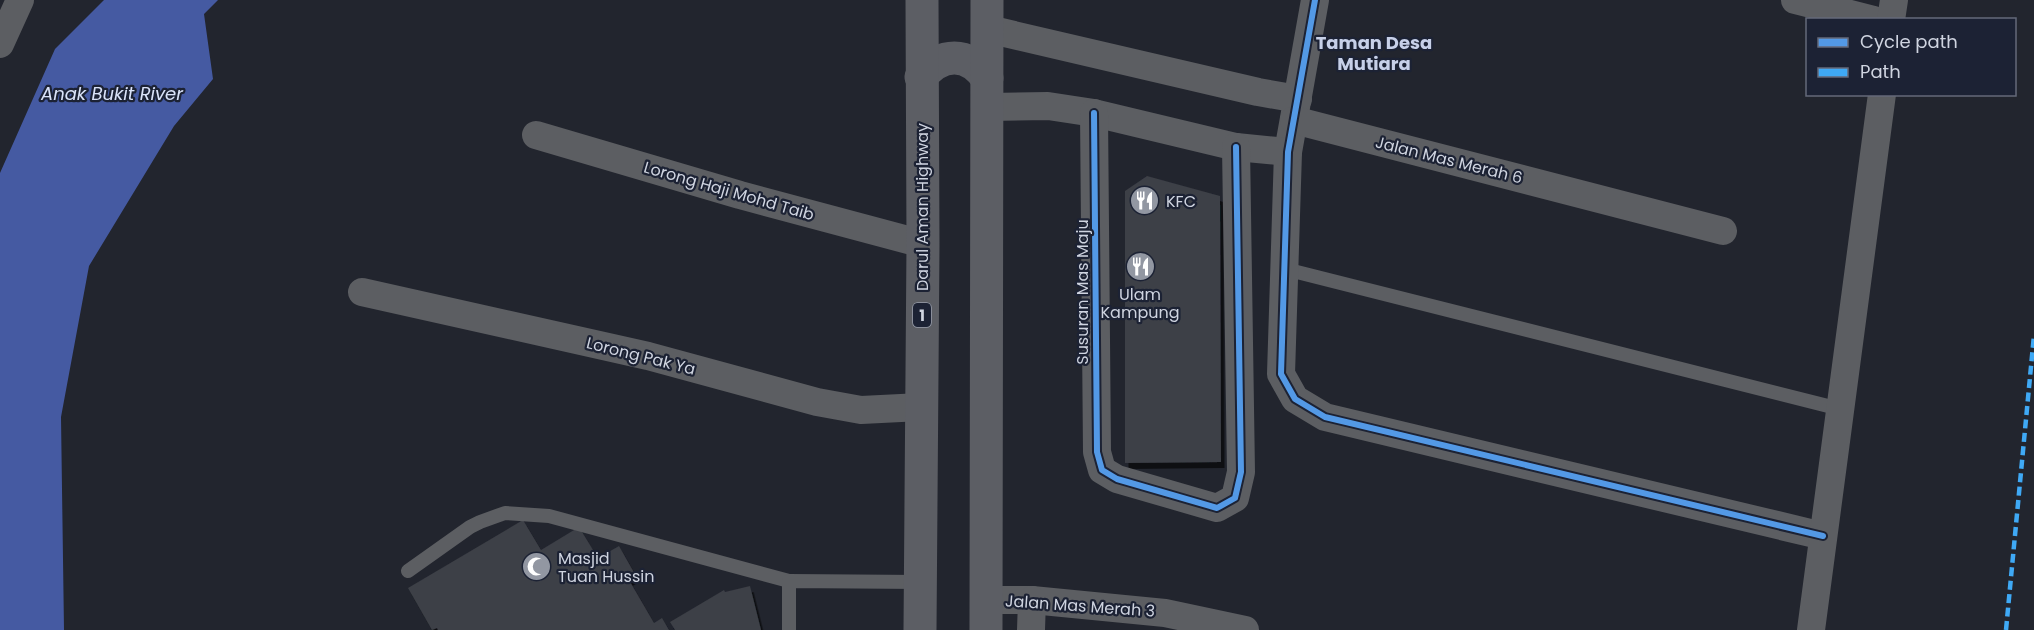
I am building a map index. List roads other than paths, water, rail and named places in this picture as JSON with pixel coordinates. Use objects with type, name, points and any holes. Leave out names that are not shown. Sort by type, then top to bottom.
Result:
[{"type":"highway","name":"Darul Aman Highway","points":[[920,630],[922,0]]},
{"type":"highway","points":[[986,615],[987,14]]},
{"type":"highway","points":[[921,77],[935,63],[955,58],[974,63],[987,93]]},
{"type":"street","points":[[0,44],[20,0]]},
{"type":"street","points":[[1316,0],[1288,152],[1281,374],[1295,399],[1325,417],[1823,536]]},
{"type":"street","points":[[1795,0],[1866,18]]},
{"type":"street","points":[[1892,18],[1894,0]]},
{"type":"street","name":"Jalan Mas Merah 6","points":[[987,14],[1247,90],[1296,110],[1723,231]]},
{"type":"street","points":[[987,93],[1094,113],[1236,147],[1288,152]]},
{"type":"street","points":[[1811,630],[1882,96]]},
{"type":"street","name":"Susuran Mas Maju","points":[[1094,113],[1097,452],[1102,470],[1117,479],[1217,508],[1235,498],[1241,472],[1236,147]]},
{"type":"street","name":"Lorong Haji Mohd Taib","points":[[536,135],[740,195],[923,244]]},
{"type":"street","name":"Lorong Pak Ya","points":[[362,292],[648,356],[817,402],[861,410],[921,407]]},
{"type":"street","points":[[1031,630],[1032,600]]},
{"type":"street","name":"Jalan Mas Merah 3","points":[[986,615],[1032,600],[1164,621],[1245,630]]},
{"type":"lane","points":[[1285,269],[1840,409]]},
{"type":"lane","points":[[408,571],[470,527],[505,513],[549,516],[789,581],[921,582]]},
{"type":"lane","points":[[789,581],[789,630]]},
{"type":"water","name":"Anak Bukit River","points":[[104,0],[218,0],[204,14],[213,79],[174,126],[89,266],[61,417],[64,630],[0,630],[0,173],[55,49]]},
{"type":"place","name":"KFC","points":[[1145,201]]},
{"type":"place","name":"Ulam Kampung","points":[[1140,266]]},
{"type":"place","name":"Masjid Tuan Hussin","points":[[537,567]]},
{"type":"district","name":"Taman Desa Mutiara","points":[[1374,52]]}]
